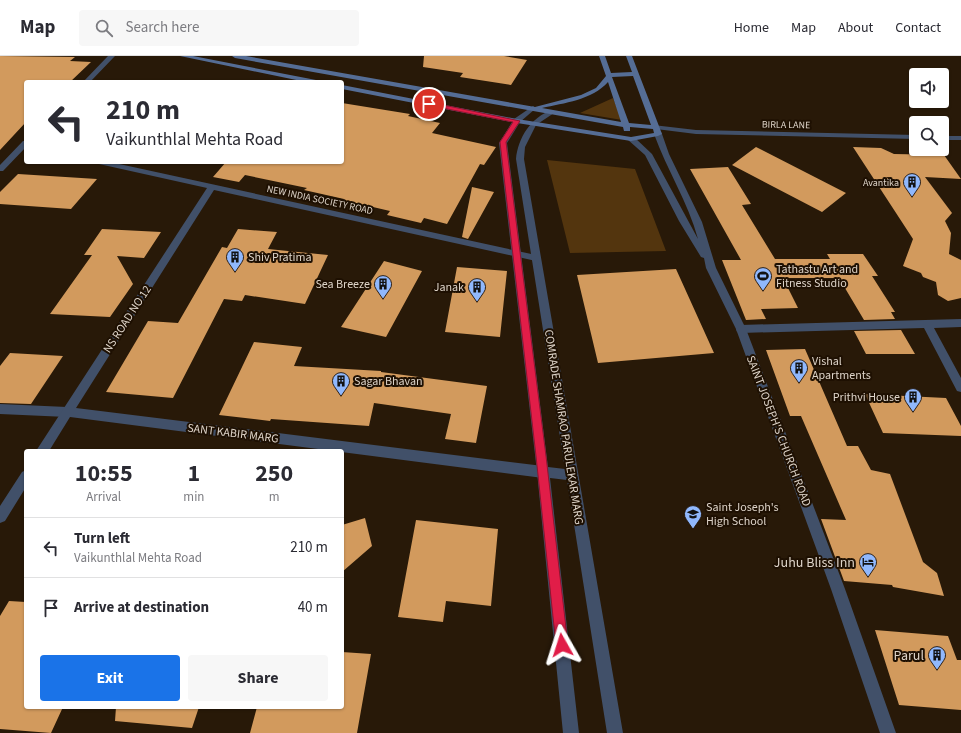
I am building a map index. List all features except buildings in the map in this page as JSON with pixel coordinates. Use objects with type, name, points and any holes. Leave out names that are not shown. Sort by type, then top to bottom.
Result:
[{"type":"main road","points":[[183,56],[306,80]]},
{"type":"main road","points":[[235,56],[657,130]]},
{"type":"main road","points":[[602,56],[610,75],[631,139]]},
{"type":"main road","points":[[629,56],[657,130]]},
{"type":"main road","points":[[533,108],[583,96],[598,89],[610,75],[636,74]]},
{"type":"main road","points":[[344,87],[533,124],[631,139],[657,130]]},
{"type":"street","points":[[88,80],[112,56]]},
{"type":"street","name":"COMRADE SHAMRAO PARULEKAR MARG","points":[[533,108],[517,121],[503,142],[543,472],[571,733]]},
{"type":"street","points":[[533,124],[552,112]]},
{"type":"street","name":"COMRADE SHAMRAO PARULEKAR MARG","points":[[533,124],[520,147],[520,159],[573,475],[614,733]]},
{"type":"street","name":"BIRLA LANE","points":[[657,130],[909,137]]},
{"type":"street","name":"SAINT JOSEPH'S CHURCH ROAD","points":[[657,130],[663,149],[698,222],[711,268],[741,329],[838,589],[888,733]]},
{"type":"street","points":[[949,138],[961,138]]},
{"type":"street","points":[[631,139],[648,154],[683,221],[711,268]]},
{"type":"street","points":[[0,169],[24,145]]},
{"type":"street","name":"NEW INDIA SOCIETY ROAD","points":[[108,164],[536,258]]},
{"type":"street","name":"NS ROAD NO 12","points":[[43,449],[212,187]]},
{"type":"street","points":[[741,329],[961,323]]},
{"type":"street","points":[[927,324],[961,388]]},
{"type":"street","name":"SANT KABIR MARG","points":[[0,409],[67,412],[573,475]]},
{"type":"street","points":[[0,517],[24,479]]},
{"type":"shaded area","points":[[613,98],[622,120],[580,113]]},
{"type":"shaded area","points":[[547,160],[635,169],[666,251],[570,253]]},
{"type":"place","name":"Avantika","points":[[912,197]]},
{"type":"place","name":"Shiv Pratima","points":[[235,272]]},
{"type":"place","name":"Tathastu Art and Fitness Studio","points":[[763,291]]},
{"type":"place","name":"Sea Breeze","points":[[383,299]]},
{"type":"place","name":"Janak","points":[[477,302]]},
{"type":"place","name":"Vishal Apartments","points":[[799,383]]},
{"type":"place","name":"Sagar Bhavan","points":[[341,396]]},
{"type":"place","name":"Prithvi House","points":[[913,412]]},
{"type":"place","name":"Saint Joseph's High School","points":[[693,529]]},
{"type":"place","name":"Juhu Bliss Inn","points":[[868,577]]},
{"type":"place","name":"Parul","points":[[937,670]]},
{"type":"route","points":[[429,104],[517,121],[503,142],[562,645]]}]
